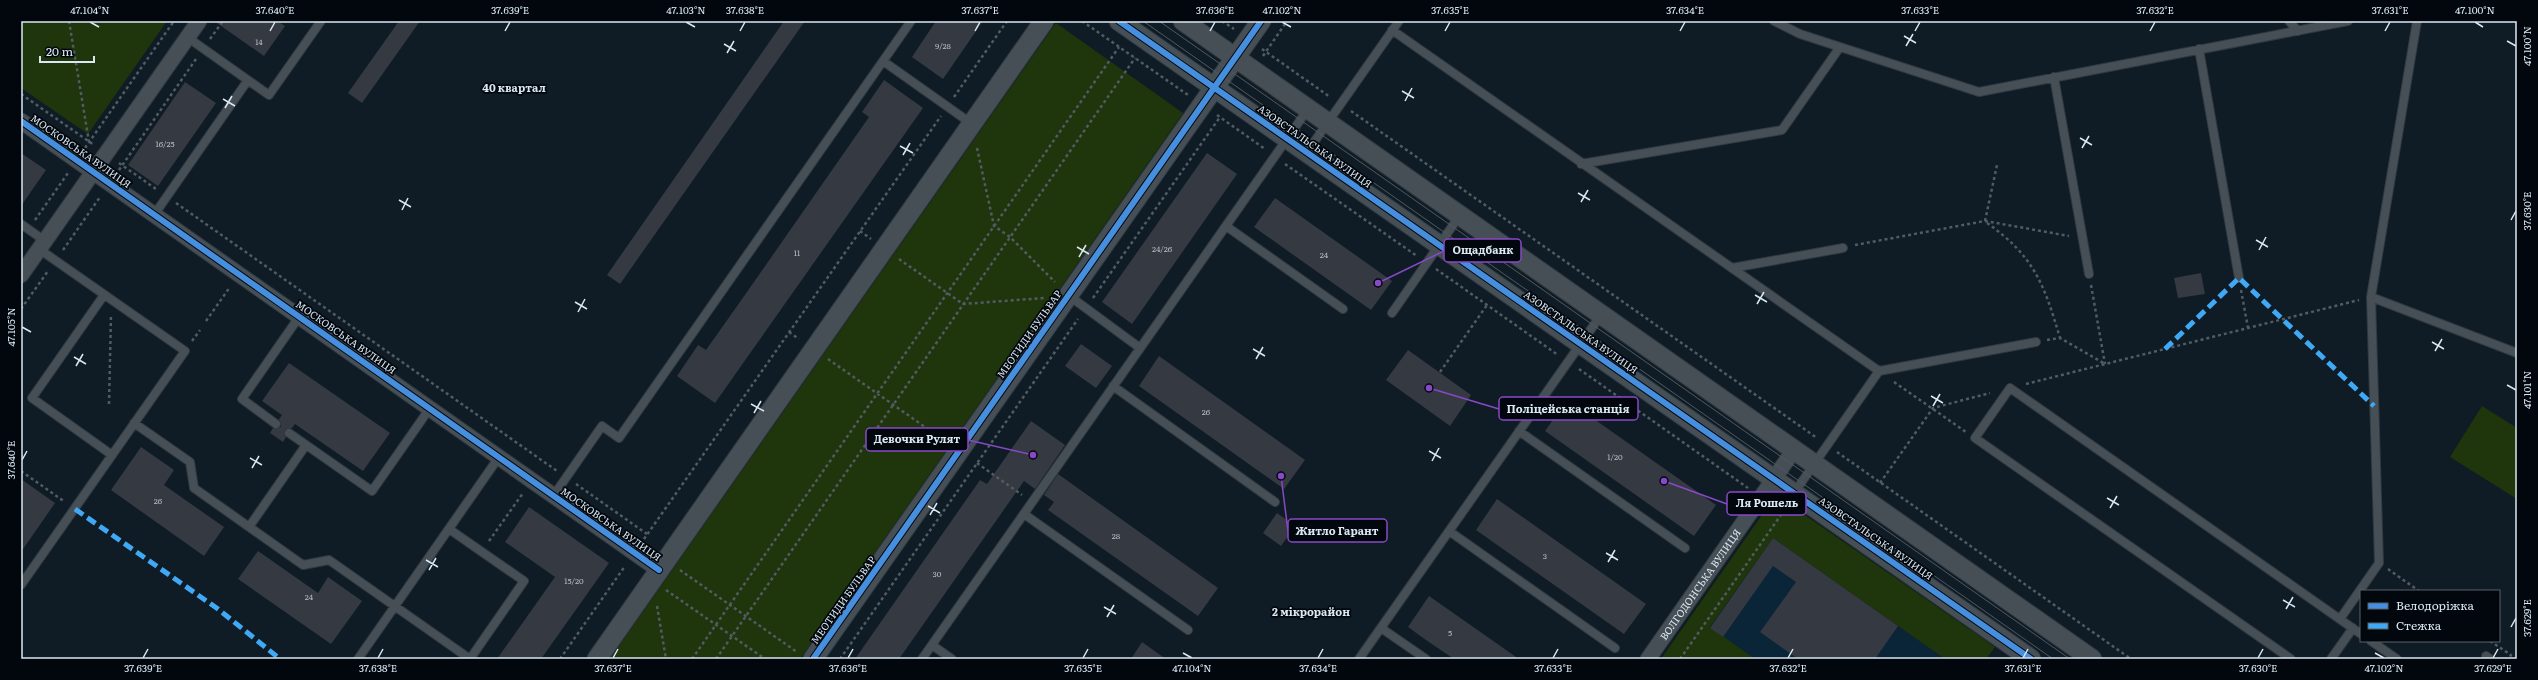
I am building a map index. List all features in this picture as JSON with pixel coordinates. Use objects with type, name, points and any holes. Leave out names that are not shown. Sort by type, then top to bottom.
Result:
[{"type":"street","points":[[21,275],[199,21]]},
{"type":"street","points":[[597,659],[1044,21]]},
{"type":"street","name":"АЗОВСТАЛЬСЬКА ВУЛИЦЯ","points":[[1119,21],[2031,659]]},
{"type":"street","points":[[1183,21],[2092,659]]},
{"type":"street","name":"МЕОТИДИ БУЛЬВАР","points":[[807,657],[1068,296],[1261,21]]},
{"type":"street","name":"МОСКОВСЬКА ВУЛИЦЯ","points":[[21,121],[659,570]]},
{"type":"street","name":"ВОЛГОДОНСЬКА ВУЛИЦЯ","points":[[1648,659],[1794,450]]},
{"type":"lane","points":[[187,37],[269,95],[321,21]]},
{"type":"lane","points":[[554,495],[602,426],[619,438],[912,21]]},
{"type":"lane","points":[[1307,152],[1399,21]]},
{"type":"lane","points":[[1774,21],[1800,34],[1979,92],[2348,21]]},
{"type":"lane","points":[[2289,21],[2298,31]]},
{"type":"lane","points":[[2360,590],[2379,563],[2371,297],[2417,21]]},
{"type":"lane","points":[[1392,30],[1581,164],[1879,371]]},
{"type":"lane","points":[[1581,164],[1782,130],[1840,47]]},
{"type":"lane","points":[[2199,50],[2239,278]]},
{"type":"lane","points":[[883,61],[972,124]]},
{"type":"lane","points":[[2054,77],[2089,274]]},
{"type":"lane","points":[[154,215],[248,80]]},
{"type":"lane","points":[[922,659],[1308,109]]},
{"type":"lane","points":[[1392,312],[1460,216]]},
{"type":"lane","points":[[21,224],[28,229],[55,261],[185,351],[21,586]]},
{"type":"lane","points":[[1226,226],[1342,309]]},
{"type":"lane","points":[[1732,268],[1843,248]]},
{"type":"lane","points":[[104,295],[32,398],[112,455]]},
{"type":"lane","points":[[1068,296],[1140,348]]},
{"type":"lane","points":[[2371,297],[2517,353]]},
{"type":"lane","points":[[1359,659],[1601,315]]},
{"type":"lane","points":[[276,424],[242,399],[299,317]]},
{"type":"lane","points":[[1794,493],[1879,371],[2036,342]]},
{"type":"lane","points":[[1113,386],[1275,502]]},
{"type":"lane","points":[[2291,659],[1975,438],[2010,388],[2360,633]]},
{"type":"lane","points":[[289,433],[372,491],[430,408]]},
{"type":"lane","points":[[134,423],[190,462],[194,488],[249,527],[303,564],[329,560],[470,659],[524,581],[449,529]]},
{"type":"lane","points":[[1519,431],[1685,548]]},
{"type":"lane","points":[[249,527],[306,445]]},
{"type":"lane","points":[[358,659],[499,457]]},
{"type":"lane","points":[[1024,514],[1188,630]]},
{"type":"lane","points":[[1449,531],[1615,648]]},
{"type":"lane","points":[[2340,619],[2360,590]]},
{"type":"lane","points":[[1381,628],[1426,659]]},
{"type":"lane","points":[[2331,659],[2353,628]]},
{"type":"lane","points":[[2372,642],[2397,659]]},
{"type":"lane","points":[[932,645],[952,659]]},
{"type":"path","points":[[70,21],[89,142]]},
{"type":"path","points":[[28,229],[174,21]]},
{"type":"path","points":[[21,309],[223,21]]},
{"type":"path","points":[[560,659],[1007,21]]},
{"type":"path","points":[[1082,21],[1755,493]]},
{"type":"path","points":[[1287,21],[1266,52],[1801,427]]},
{"type":"path","points":[[692,659],[1119,47]]},
{"type":"path","points":[[716,659],[1135,58]]},
{"type":"path","points":[[21,94],[647,534]]},
{"type":"path","points":[[840,659],[1220,118]]},
{"type":"path","points":[[972,124],[994,226],[1010,237],[1068,296]]},
{"type":"path","points":[[1985,221],[1998,165]]},
{"type":"path","points":[[1985,221],[2010,239],[2030,261],[2048,298],[2060,338],[2105,364]]},
{"type":"path","points":[[1843,248],[1985,221],[2083,238]]},
{"type":"path","points":[[860,232],[964,304],[1068,296]]},
{"type":"path","points":[[2089,274],[2105,364]]},
{"type":"path","points":[[2239,278],[2248,328]]},
{"type":"path","points":[[206,321],[232,284]]},
{"type":"path","points":[[1880,483],[1933,408],[2371,297]]},
{"type":"path","points":[[109,404],[111,300]]},
{"type":"path","points":[[1440,372],[1487,305]]},
{"type":"path","points":[[789,332],[894,405]]},
{"type":"path","points":[[1879,371],[1975,438]]},
{"type":"path","points":[[1834,450],[2131,659]]},
{"type":"path","points":[[21,471],[75,509]]},
{"type":"path","points":[[482,551],[525,490]]},
{"type":"path","points":[[1680,659],[1783,512]]},
{"type":"path","points":[[2379,563],[2418,590]]},
{"type":"path","points":[[659,570],[730,604],[807,657]]},
{"type":"path","points":[[659,570],[716,624],[765,659]]},
{"type":"path","points":[[659,570],[666,659]]},
{"type":"path","points":[[2492,642],[2511,655],[2508,659]]},
{"type":"shaded area","points":[[1773,538],[1945,659],[1755,659],[1710,628]]},
{"type":"green space","points":[[21,21],[167,21],[88,134],[21,88]]},
{"type":"green space","points":[[1056,23],[1183,113],[800,659],[610,659]]},
{"type":"green space","points":[[2482,406],[2517,428],[2517,499],[2450,457]]},
{"type":"green space","points":[[1776,495],[1995,647],[1986,659],[1945,659],[1773,538],[1710,627],[1755,659],[1661,659]]},
{"type":"building","points":[[214,21],[277,21],[285,26],[264,56]]},
{"type":"building","points":[[399,21],[420,21],[362,103],[348,93]]},
{"type":"building","points":[[784,21],[805,21],[620,284],[607,275]]},
{"type":"building","points":[[936,21],[983,21],[943,79],[912,57]]},
{"type":"building","points":[[884,80],[923,108],[715,403],[677,376],[698,345],[706,350],[747,292],[869,117],[862,112]]},
{"type":"building","points":[[185,82],[216,103],[158,186],[128,165]]},
{"type":"building","points":[[21,153],[46,170],[21,206]]},
{"type":"building","points":[[1207,153],[1237,174],[1132,324],[1102,302]]},
{"type":"building","points":[[1275,198],[1392,281],[1371,310],[1254,227]]},
{"type":"building","points":[[2201,273],[2205,294],[2178,298],[2174,278]]},
{"type":"building","points":[[1081,344],[1112,366],[1096,388],[1065,366]]},
{"type":"building","points":[[1408,350],[1471,395],[1450,426],[1386,380]]},
{"type":"building","points":[[1159,356],[1305,460],[1284,489],[1139,386]]},
{"type":"building","points":[[289,363],[390,433],[363,471],[295,424],[292,428],[285,430],[286,437],[283,442],[270,433],[273,428],[281,427],[279,419],[282,415],[262,401]]},
{"type":"building","points":[[1567,400],[1716,505],[1694,536],[1545,431]]},
{"type":"building","points":[[1031,421],[1065,445],[1035,489],[1024,481],[899,659],[855,659],[980,480],[987,484]]},
{"type":"building","points":[[141,447],[174,470],[164,485],[224,527],[204,556],[111,490]]},
{"type":"building","points":[[1058,474],[1218,588],[1198,616],[1048,510],[1054,502],[1044,495]]},
{"type":"building","points":[[21,479],[55,503],[21,552]]},
{"type":"building","points":[[1497,499],[1646,604],[1624,634],[1476,530]]},
{"type":"building","points":[[529,507],[609,563],[541,659],[497,659],[555,577],[505,542]]},
{"type":"building","points":[[1277,513],[1295,526],[1281,546],[1263,533]]},
{"type":"building","points":[[1773,538],[1898,626],[1875,659],[1798,659],[1760,632],[1796,582],[1773,566],[1723,637],[1710,628]]},
{"type":"building","points":[[258,551],[318,593],[328,577],[362,601],[331,644],[238,579]]},
{"type":"building","points":[[1429,596],[1519,659],[1454,659],[1426,640],[1408,627]]},
{"type":"building","points":[[1142,642],[1166,659],[1131,659]]},
{"type":"tram line","points":[[1143,21],[2053,659]]},
{"type":"tram line","points":[[1159,21],[2070,659]]},
{"type":"marked path","points":[[2165,349],[2239,278],[2374,406]]},
{"type":"marked path","points":[[75,509],[218,609],[280,659]]},
{"type":"cycle path","points":[[1119,21],[2031,659]]},
{"type":"cycle path","points":[[813,659],[1261,21]]},
{"type":"cycle path","points":[[21,121],[659,570]]},
{"type":"place","name":"Ощадбанк","points":[[1378,283]]},
{"type":"place","name":"Поліцейська станція","points":[[1429,388]]},
{"type":"place","name":"Девочки Рулят","points":[[1033,455]]},
{"type":"place","name":"Житло Гарант","points":[[1281,476]]},
{"type":"place","name":"Ля Рошель","points":[[1664,481]]},
{"type":"district","name":"40 квартал","points":[[514,88]]},
{"type":"district","name":"2 мікрорайон","points":[[1311,612]]}]
